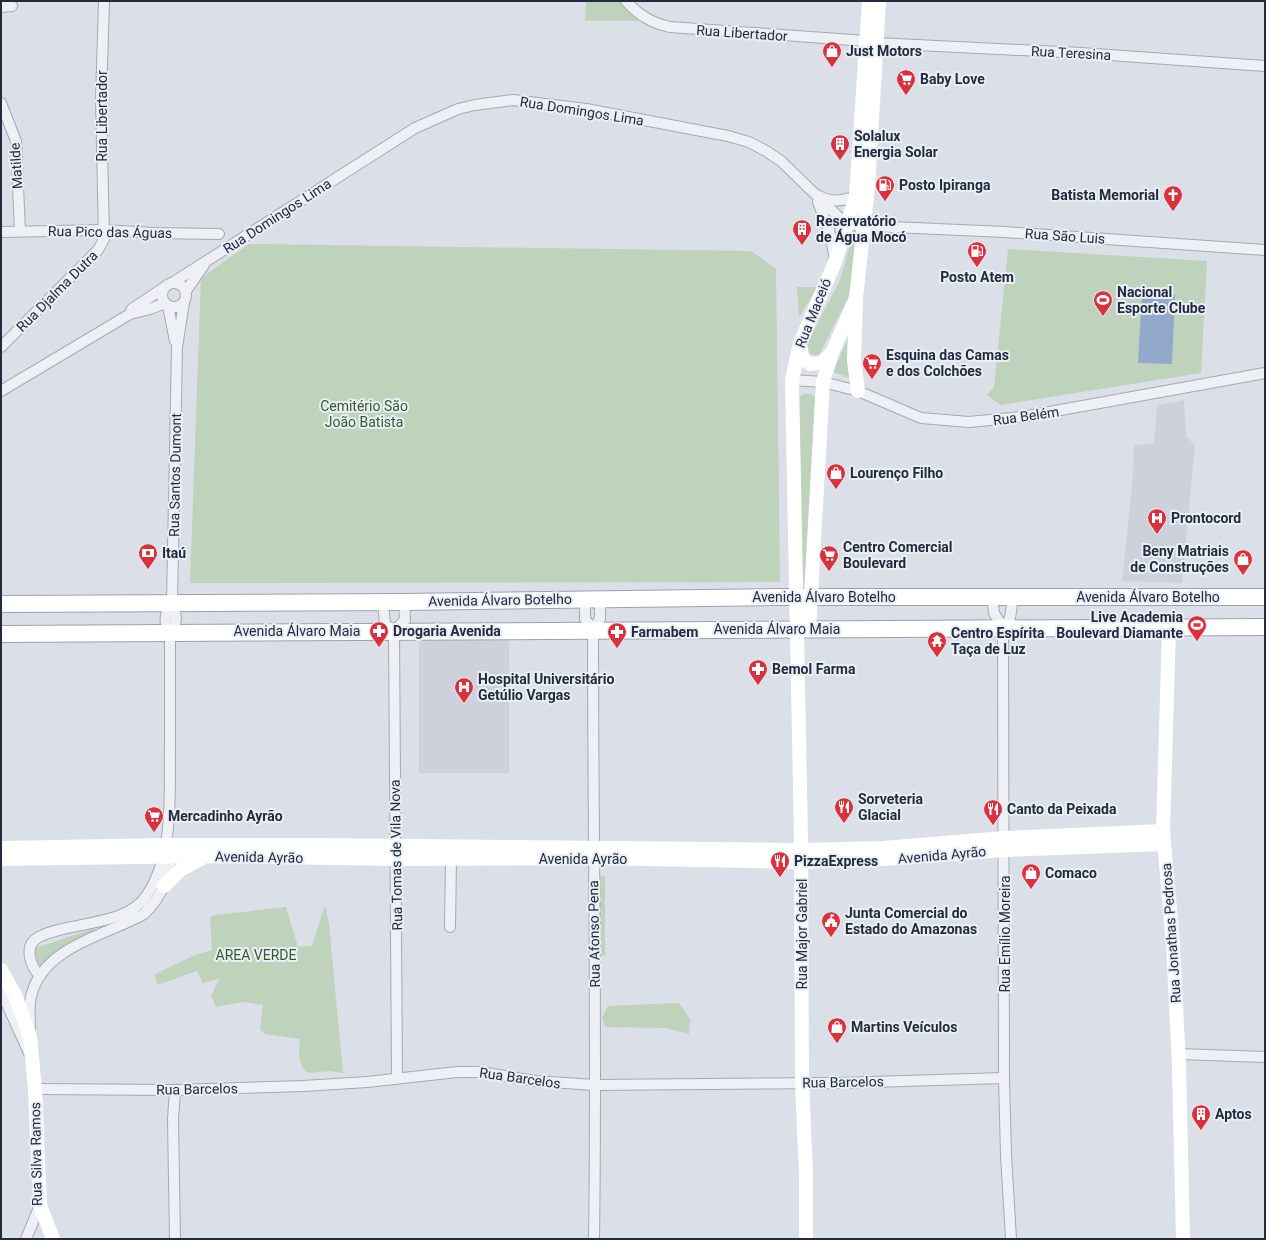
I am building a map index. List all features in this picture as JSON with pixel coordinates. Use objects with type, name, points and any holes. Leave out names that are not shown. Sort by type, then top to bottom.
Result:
[{"type":"main road","name":"Avenida Álvaro Botelho","points":[[383,602],[803,597],[1265,597]]},
{"type":"main road","name":"Avenida Álvaro Maia","points":[[1,604],[383,602]]},
{"type":"main road","name":"Avenida Álvaro Maia","points":[[1,634],[1265,627]]},
{"type":"street","name":"Rua Libertador","points":[[104,1],[101,107],[104,230]]},
{"type":"street","name":"Rua Libertador","points":[[626,1],[643,17],[660,25],[670,27],[871,42]]},
{"type":"street","name":"Rua Maceió","points":[[803,597],[823,382],[832,353],[856,298],[864,226],[871,42],[869,1]]},
{"type":"street","name":"Rua Maceió","points":[[803,629],[803,597],[792,380],[800,344],[835,262],[856,196],[871,42],[879,1]]},
{"type":"street","points":[[1,7],[12,6]]},
{"type":"street","name":"Rua Teresina","points":[[871,42],[1081,53],[1265,66]]},
{"type":"street","name":"Rua Domingos Lima","points":[[130,314],[132,310],[168,285],[415,128],[458,110],[499,101],[528,101],[586,109],[749,142],[766,151],[796,174],[812,192],[847,225]]},
{"type":"street","name":"Matilde","points":[[1,103],[16,141],[20,232]]},
{"type":"street","name":"Rua Domingos Lima","points":[[812,192],[826,200],[834,201],[842,201],[856,196]]},
{"type":"street","name":"Rua Domingos Lima","points":[[812,192],[826,218],[835,262]]},
{"type":"street","points":[[847,225],[864,226]]},
{"type":"street","name":"Rua São Luis","points":[[864,226],[1005,232],[1265,250]]},
{"type":"street","name":"Rua Pico das Águas","points":[[1,232],[104,230],[155,233],[219,234]]},
{"type":"street","name":"Rua Djalma Dutra","points":[[1,347],[98,250],[104,238],[104,230]]},
{"type":"street","name":"Rua Domingos Lima","points":[[186,291],[207,260]]},
{"type":"street","points":[[180,284],[186,291],[186,299],[184,303],[176,307],[167,305],[162,295],[168,285],[180,284]]},
{"type":"street","points":[[856,298],[854,360],[858,390]]},
{"type":"street","name":"Rua Santos Dumont","points":[[30,1037],[30,1002],[35,985],[40,976],[54,961],[74,947],[144,914],[154,905],[164,886],[168,851],[169,812],[170,632],[175,626],[177,620],[172,602],[177,347],[184,303]]},
{"type":"street","name":"Rua Domingos Lima","points":[[1,391],[130,314],[167,305]]},
{"type":"street","name":"Rua Santos Dumont","points":[[167,305],[177,347]]},
{"type":"street","points":[[800,344],[802,358],[810,364],[821,363],[832,353]]},
{"type":"street","name":"Rua Belém","points":[[792,380],[823,382],[858,390],[921,418],[969,422],[1022,418],[1265,373]]},
{"type":"street","name":"Rua Emílio Moreira","points":[[992,597],[994,613],[1003,628],[1004,1078],[1006,1155],[1011,1239]]},
{"type":"street","name":"Rua Emílio Moreira","points":[[1003,628],[1010,618],[1013,597]]},
{"type":"street","name":"Rua Afonso Pena","points":[[593,599],[585,620],[593,630]]},
{"type":"street","name":"Rua Afonso Pena","points":[[593,599],[600,620],[593,630],[593,853],[596,946],[594,1239]]},
{"type":"street","points":[[383,602],[383,620],[385,624],[394,631],[405,620],[404,602]]},
{"type":"street","name":"Rua Jonathas Pedrosa","points":[[1169,628],[1163,837],[1173,944],[1179,1054],[1183,1239]]},
{"type":"street","name":"Rua Major Gabriel","points":[[803,629],[801,856],[802,1084],[806,1174],[806,1239]]},
{"type":"street","name":"Rua Tomas de Vila Nova","points":[[394,631],[397,1078]]},
{"type":"street","name":"Avenida Ayrão","points":[[1,848],[168,851],[593,853],[801,856],[884,854],[1004,844],[1163,837]]},
{"type":"street","name":"Rua Santos Dumont","points":[[40,976],[30,958],[29,952],[34,941],[45,935],[106,920],[137,906],[147,896],[168,851]]},
{"type":"street","name":"Avenida Ayrão","points":[[1,859],[168,851],[208,856],[396,852],[451,858],[593,853]]},
{"type":"street","points":[[164,886],[188,864],[208,856]]},
{"type":"street","points":[[450,927],[451,858]]},
{"type":"street","name":"Rua Silva Ramos","points":[[1,970],[16,997],[30,1037],[34,1066],[40,1205],[26,1239]]},
{"type":"street","name":"Rua Silva Ramos","points":[[1,991],[34,1066]]},
{"type":"street","points":[[1179,1054],[1265,1057]]},
{"type":"street","name":"Rua Barcelos","points":[[36,1089],[175,1090],[303,1086],[437,1073],[480,1072],[544,1082],[594,1086],[802,1084],[1004,1078]]},
{"type":"street","points":[[175,1090],[173,1120],[175,1239]]},
{"type":"street","points":[[40,1205],[53,1239]]},
{"type":"shaded area","name":"Prontocord","points":[[1184,400],[1186,437],[1195,445],[1182,583],[1122,581],[1132,488],[1134,445],[1154,444],[1157,405]]},
{"type":"shaded area","name":"Hospital Universitário Getúlio Vargas","points":[[419,635],[509,635],[509,773],[419,773]]},
{"type":"green space","points":[[586,1],[620,1],[639,21],[585,21]]},
{"type":"green space","points":[[862,202],[849,296],[819,355],[810,355],[807,344],[840,280]]},
{"type":"green space","name":"Cemitério São João Batista","points":[[249,244],[751,251],[776,269],[780,582],[190,583],[201,278]]},
{"type":"green space","name":"Nacional Esporte Clube","points":[[1008,249],[1207,261],[1201,373],[1001,405],[987,395],[994,387]]},
{"type":"green space","points":[[797,287],[818,287],[799,317]]},
{"type":"green space","points":[[853,327],[852,379],[833,372]]},
{"type":"green space","points":[[804,394],[812,394],[815,398],[806,593],[801,593],[799,397]]},
{"type":"green space","points":[[605,876],[605,956],[598,953],[596,877]]},
{"type":"green space","name":"AREA VERDE","points":[[325,905],[329,924],[343,1073],[330,1071],[307,1073],[300,1061],[300,1039],[265,1034],[260,1029],[263,1005],[242,1002],[216,1007],[211,996],[219,979],[203,983],[197,971],[157,985],[155,974],[193,956],[212,950],[210,917],[215,915],[286,907],[298,947],[312,946]]},
{"type":"green space","points":[[95,928],[89,936],[42,969],[34,958],[36,948]]},
{"type":"green space","points":[[679,1003],[690,1019],[689,1034],[666,1028],[605,1027],[602,1017],[608,1006]]},
{"type":"water","points":[[1142,293],[1175,295],[1172,364],[1138,363]]},
{"type":"place","name":"Just Motors","points":[[832,68]]},
{"type":"place","name":"Baby Love","points":[[906,96]]},
{"type":"place","name":"Solalux Energia Solar","points":[[840,161]]},
{"type":"place","name":"Posto Ipiranga","points":[[885,202]]},
{"type":"place","name":"Batista Memorial","points":[[1173,212]]},
{"type":"place","name":"Reservatório de Água Mocó","points":[[802,246]]},
{"type":"place","name":"Posto Atem","points":[[977,268]]},
{"type":"place","name":"Nacional Esporte Clube","points":[[1103,317]]},
{"type":"place","name":"Esquina das Camas e dos Colchões","points":[[872,380]]},
{"type":"place","name":"Lourenço Filho","points":[[836,490]]},
{"type":"place","name":"Prontocord","points":[[1157,535]]},
{"type":"place","name":"Itaú","points":[[148,570]]},
{"type":"place","name":"Centro Comercial Boulevard","points":[[829,572]]},
{"type":"place","name":"Beny Matriais de Construções","points":[[1243,576]]},
{"type":"place","name":"Live Academia Boulevard Diamante","points":[[1197,642]]},
{"type":"place","name":"Drogaria Avenida","points":[[379,648]]},
{"type":"place","name":"Farmabem","points":[[617,649]]},
{"type":"place","name":"Centro Espírita Taça de Luz","points":[[937,658]]},
{"type":"place","name":"Bemol Farma","points":[[758,686]]},
{"type":"place","name":"Hospital Universitário Getúlio Vargas","points":[[464,704]]},
{"type":"place","name":"Sorveteria Glacial","points":[[844,824]]},
{"type":"place","name":"Canto da Peixada","points":[[993,826]]},
{"type":"place","name":"Mercadinho Ayrão","points":[[154,833]]},
{"type":"place","name":"PizzaExpress","points":[[780,878]]},
{"type":"place","name":"Comaco","points":[[1031,890]]},
{"type":"place","name":"Junta Comercial do Estado do Amazonas","points":[[831,938]]},
{"type":"place","name":"Martins Veículos","points":[[837,1044]]},
{"type":"place","name":"Aptos","points":[[1201,1131]]}]
